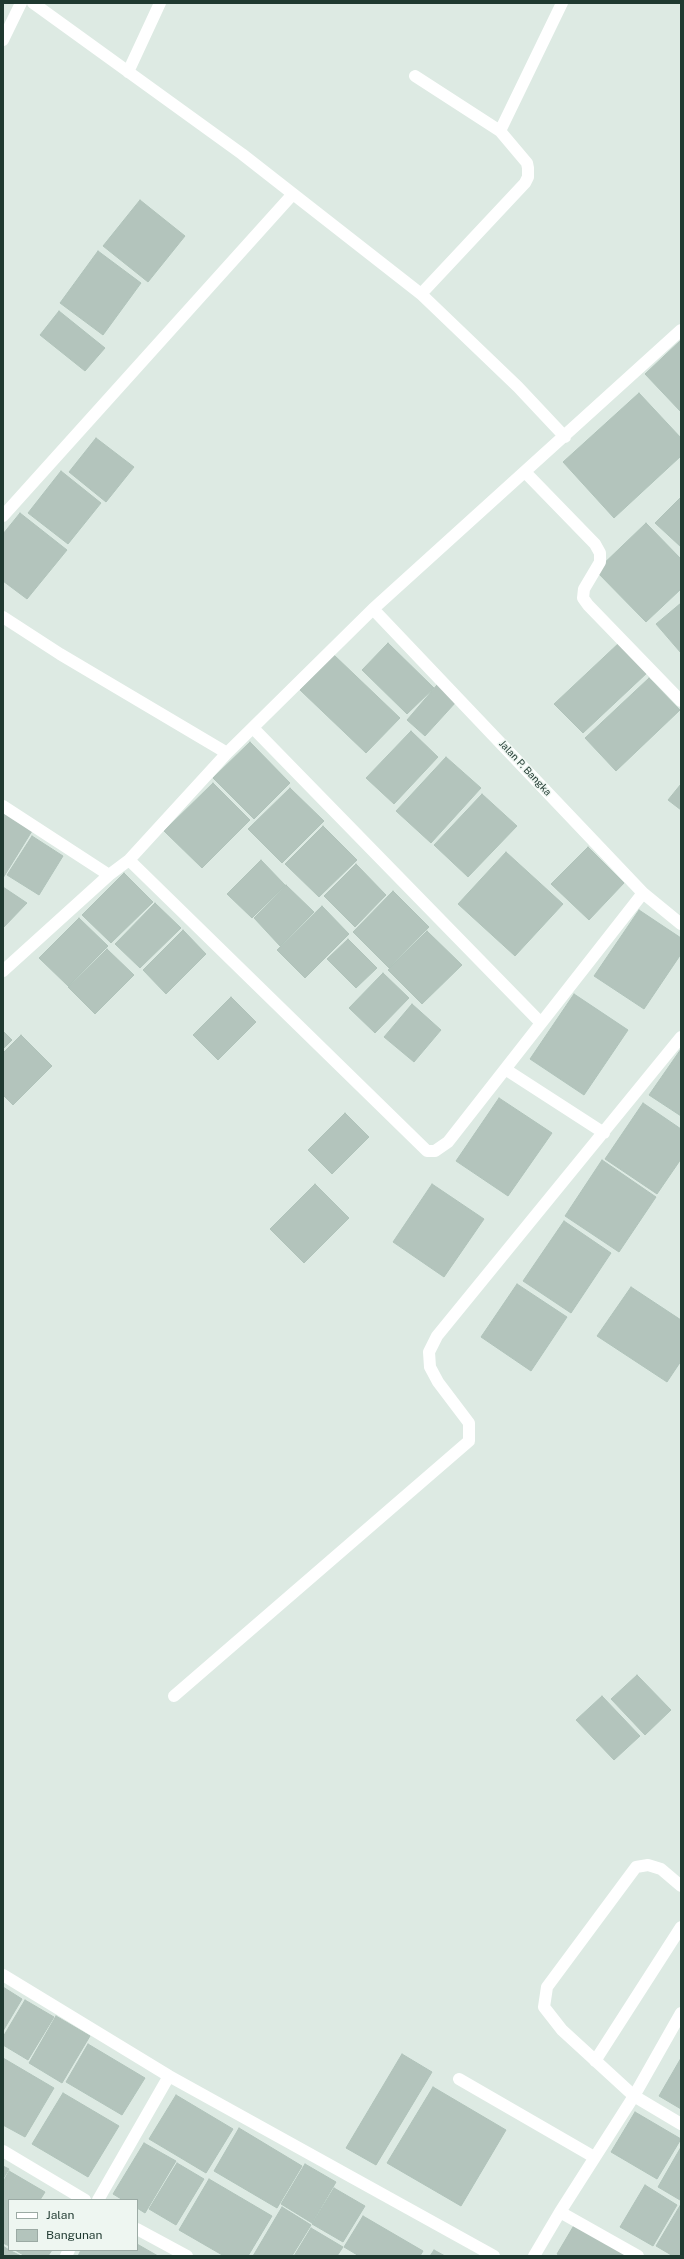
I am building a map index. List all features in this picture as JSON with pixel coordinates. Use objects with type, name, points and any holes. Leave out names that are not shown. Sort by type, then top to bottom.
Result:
[{"type":"street","points":[[3,40],[21,3]]},
{"type":"street","points":[[33,3],[242,154],[292,195],[421,294],[518,387],[565,437]]},
{"type":"street","points":[[128,72],[160,3]]},
{"type":"street","points":[[500,131],[562,3]]},
{"type":"street","points":[[415,76],[500,131],[527,163],[528,177],[421,294]]},
{"type":"street","points":[[3,516],[292,195]]},
{"type":"street","points":[[3,971],[109,875],[129,860],[227,753],[254,728],[373,608],[565,437],[681,330]]},
{"type":"street","points":[[525,472],[595,544],[600,553],[600,562],[584,589],[583,598],[588,605],[681,701]]},
{"type":"street","name":"Jalan P. Bangka","points":[[373,608],[643,893],[681,924]]},
{"type":"street","points":[[3,617],[60,654],[227,753]]},
{"type":"street","points":[[254,728],[541,1023]]},
{"type":"street","points":[[3,806],[109,875]]},
{"type":"street","points":[[129,860],[427,1151],[436,1151],[448,1142],[643,893]]},
{"type":"street","points":[[174,1696],[469,1441],[469,1423],[438,1382],[430,1367],[429,1352],[437,1336],[681,1037]]},
{"type":"street","points":[[505,1069],[604,1132]]},
{"type":"street","points":[[681,1886],[661,1869],[648,1865],[636,1867],[547,1987],[544,2007],[562,2030],[634,2096],[681,2124]]},
{"type":"street","points":[[595,2061],[681,1927]]},
{"type":"street","points":[[3,1975],[169,2076],[494,2256]]},
{"type":"street","points":[[534,2256],[594,2157],[634,2096],[681,2013]]},
{"type":"street","points":[[99,2199],[169,2076]]},
{"type":"street","points":[[459,2079],[594,2157]]},
{"type":"street","points":[[3,2151],[83,2199]]},
{"type":"street","points":[[560,2212],[638,2256]]},
{"type":"street","points":[[138,2230],[187,2256]]},
{"type":"building","points":[[140,200],[185,236],[148,282],[103,246]]},
{"type":"building","points":[[98,251],[141,283],[103,335],[60,303]]},
{"type":"building","points":[[59,311],[105,348],[85,371],[40,335]]},
{"type":"building","points":[[681,340],[681,412],[645,374]]},
{"type":"building","points":[[639,393],[681,438],[681,456],[614,518],[563,462]]},
{"type":"building","points":[[96,438],[134,467],[106,502],[69,472]]},
{"type":"building","points":[[61,471],[101,503],[68,544],[28,513]]},
{"type":"building","points":[[681,497],[681,547],[655,523]]},
{"type":"building","points":[[20,513],[67,550],[27,599],[3,581],[3,534]]},
{"type":"building","points":[[646,523],[681,559],[681,589],[646,622],[596,571]]},
{"type":"building","points":[[681,603],[681,653],[656,624]]},
{"type":"building","points":[[620,642],[648,672],[583,733],[554,704]]},
{"type":"building","points":[[388,643],[434,688],[407,714],[362,670]]},
{"type":"building","points":[[334,655],[400,718],[366,753],[300,690]]},
{"type":"building","points":[[649,678],[680,710],[616,771],[585,738]]},
{"type":"building","points":[[437,685],[456,702],[425,736],[407,720]]},
{"type":"building","points":[[411,731],[438,757],[394,804],[366,778]]},
{"type":"building","points":[[250,742],[290,783],[254,819],[213,778]]},
{"type":"building","points":[[446,757],[481,788],[431,843],[396,811]]},
{"type":"building","points":[[213,783],[250,820],[202,868],[164,831]]},
{"type":"building","points":[[681,784],[681,810],[668,800]]},
{"type":"building","points":[[290,788],[324,821],[282,863],[248,829]]},
{"type":"building","points":[[482,794],[517,826],[468,877],[434,845]]},
{"type":"building","points":[[4,814],[32,831],[3,878],[3,815]]},
{"type":"building","points":[[323,826],[357,860],[319,897],[285,864]]},
{"type":"building","points":[[32,836],[63,856],[39,895],[7,875]]},
{"type":"building","points":[[588,847],[624,883],[589,920],[551,884]]},
{"type":"building","points":[[506,852],[563,904],[515,956],[458,904]]},
{"type":"building","points":[[261,860],[285,885],[252,918],[227,894]]},
{"type":"building","points":[[356,864],[386,895],[355,927],[324,896]]},
{"type":"building","points":[[124,873],[153,902],[111,943],[82,915]]},
{"type":"building","points":[[286,885],[314,912],[280,946],[254,918]]},
{"type":"building","points":[[3,887],[27,903],[3,928]]},
{"type":"building","points":[[393,891],[429,927],[389,968],[353,932]]},
{"type":"building","points":[[155,903],[181,928],[140,968],[115,944]]},
{"type":"building","points":[[322,906],[349,934],[305,978],[277,950]]},
{"type":"building","points":[[639,910],[681,938],[681,954],[644,1009],[594,976]]},
{"type":"building","points":[[79,918],[108,946],[68,986],[39,958]]},
{"type":"building","points":[[183,930],[206,954],[166,994],[143,970]]},
{"type":"building","points":[[427,931],[462,965],[422,1004],[388,970]]},
{"type":"building","points":[[348,939],[377,968],[356,988],[327,959]]},
{"type":"building","points":[[107,949],[134,975],[95,1014],[68,987]]},
{"type":"building","points":[[383,973],[409,998],[375,1033],[349,1008]]},
{"type":"building","points":[[574,994],[628,1030],[584,1095],[530,1059]]},
{"type":"building","points":[[231,997],[256,1022],[218,1060],[193,1035]]},
{"type":"building","points":[[412,1004],[441,1030],[414,1062],[384,1037]]},
{"type":"building","points":[[3,1031],[12,1040],[3,1049]]},
{"type":"building","points":[[21,1035],[52,1066],[13,1105],[3,1095],[3,1053]]},
{"type":"building","points":[[681,1049],[681,1116],[649,1095]]},
{"type":"building","points":[[499,1098],[552,1133],[508,1196],[456,1161]]},
{"type":"building","points":[[643,1103],[681,1129],[681,1159],[657,1194],[605,1159]]},
{"type":"building","points":[[345,1113],[369,1137],[332,1174],[308,1150]]},
{"type":"building","points":[[602,1160],[656,1197],[619,1252],[565,1216]]},
{"type":"building","points":[[315,1184],[349,1218],[304,1263],[270,1229]]},
{"type":"building","points":[[432,1184],[484,1219],[444,1277],[393,1242]]},
{"type":"building","points":[[564,1221],[611,1253],[571,1313],[523,1281]]},
{"type":"building","points":[[517,1284],[567,1317],[531,1371],[481,1337]]},
{"type":"building","points":[[631,1287],[681,1320],[681,1361],[667,1382],[597,1336]]},
{"type":"building","points":[[637,1675],[671,1710],[645,1735],[611,1699]]},
{"type":"building","points":[[602,1696],[640,1736],[614,1760],[576,1720]]},
{"type":"building","points":[[3,1987],[22,1999],[3,2031]]},
{"type":"building","points":[[25,2000],[54,2017],[28,2060],[3,2045],[3,2037]]},
{"type":"building","points":[[56,2016],[90,2036],[62,2083],[29,2063]]},
{"type":"building","points":[[88,2044],[145,2078],[122,2115],[66,2082]]},
{"type":"building","points":[[402,2054],[432,2072],[376,2165],[346,2148]]},
{"type":"building","points":[[3,2058],[54,2088],[25,2137],[3,2125]]},
{"type":"building","points":[[681,2058],[681,2109],[659,2096]]},
{"type":"building","points":[[433,2087],[506,2130],[461,2206],[387,2163]]},
{"type":"building","points":[[63,2093],[119,2126],[88,2177],[32,2144]]},
{"type":"building","points":[[176,2095],[233,2129],[206,2173],[149,2139]]},
{"type":"building","points":[[635,2112],[681,2139],[657,2179],[611,2152]]},
{"type":"building","points":[[239,2128],[302,2166],[277,2208],[214,2171]]},
{"type":"building","points":[[144,2143],[176,2161],[145,2213],[138,2209],[138,2199],[121,2199],[113,2194]]},
{"type":"building","points":[[681,2147],[681,2198],[680,2200],[658,2187]]},
{"type":"building","points":[[177,2163],[204,2179],[176,2225],[149,2209]]},
{"type":"building","points":[[305,2164],[336,2182],[312,2223],[281,2204]]},
{"type":"building","points":[[3,2166],[9,2169],[3,2179]]},
{"type":"building","points":[[9,2171],[45,2192],[41,2199],[8,2199],[8,2246],[3,2243],[3,2182]]},
{"type":"building","points":[[209,2179],[272,2216],[248,2256],[224,2256],[179,2230]]},
{"type":"building","points":[[645,2185],[677,2205],[653,2246],[620,2227]]},
{"type":"building","points":[[334,2188],[365,2206],[343,2242],[312,2224]]},
{"type":"building","points":[[681,2204],[681,2256],[673,2256],[656,2246]]},
{"type":"building","points":[[282,2207],[311,2225],[292,2256],[253,2256]]},
{"type":"building","points":[[363,2216],[423,2251],[420,2256],[359,2256],[344,2247]]},
{"type":"building","points":[[576,2222],[632,2256],[561,2256],[557,2254]]},
{"type":"building","points":[[311,2228],[343,2247],[337,2256],[294,2256]]},
{"type":"building","points":[[138,2245],[158,2256],[78,2256],[80,2251],[138,2251]]},
{"type":"building","points":[[3,2246],[8,2251],[21,2256],[3,2256]]},
{"type":"building","points":[[434,2250],[445,2256],[430,2256]]},
{"type":"building","points":[[17,2251],[51,2251],[48,2256],[25,2256]]}]
